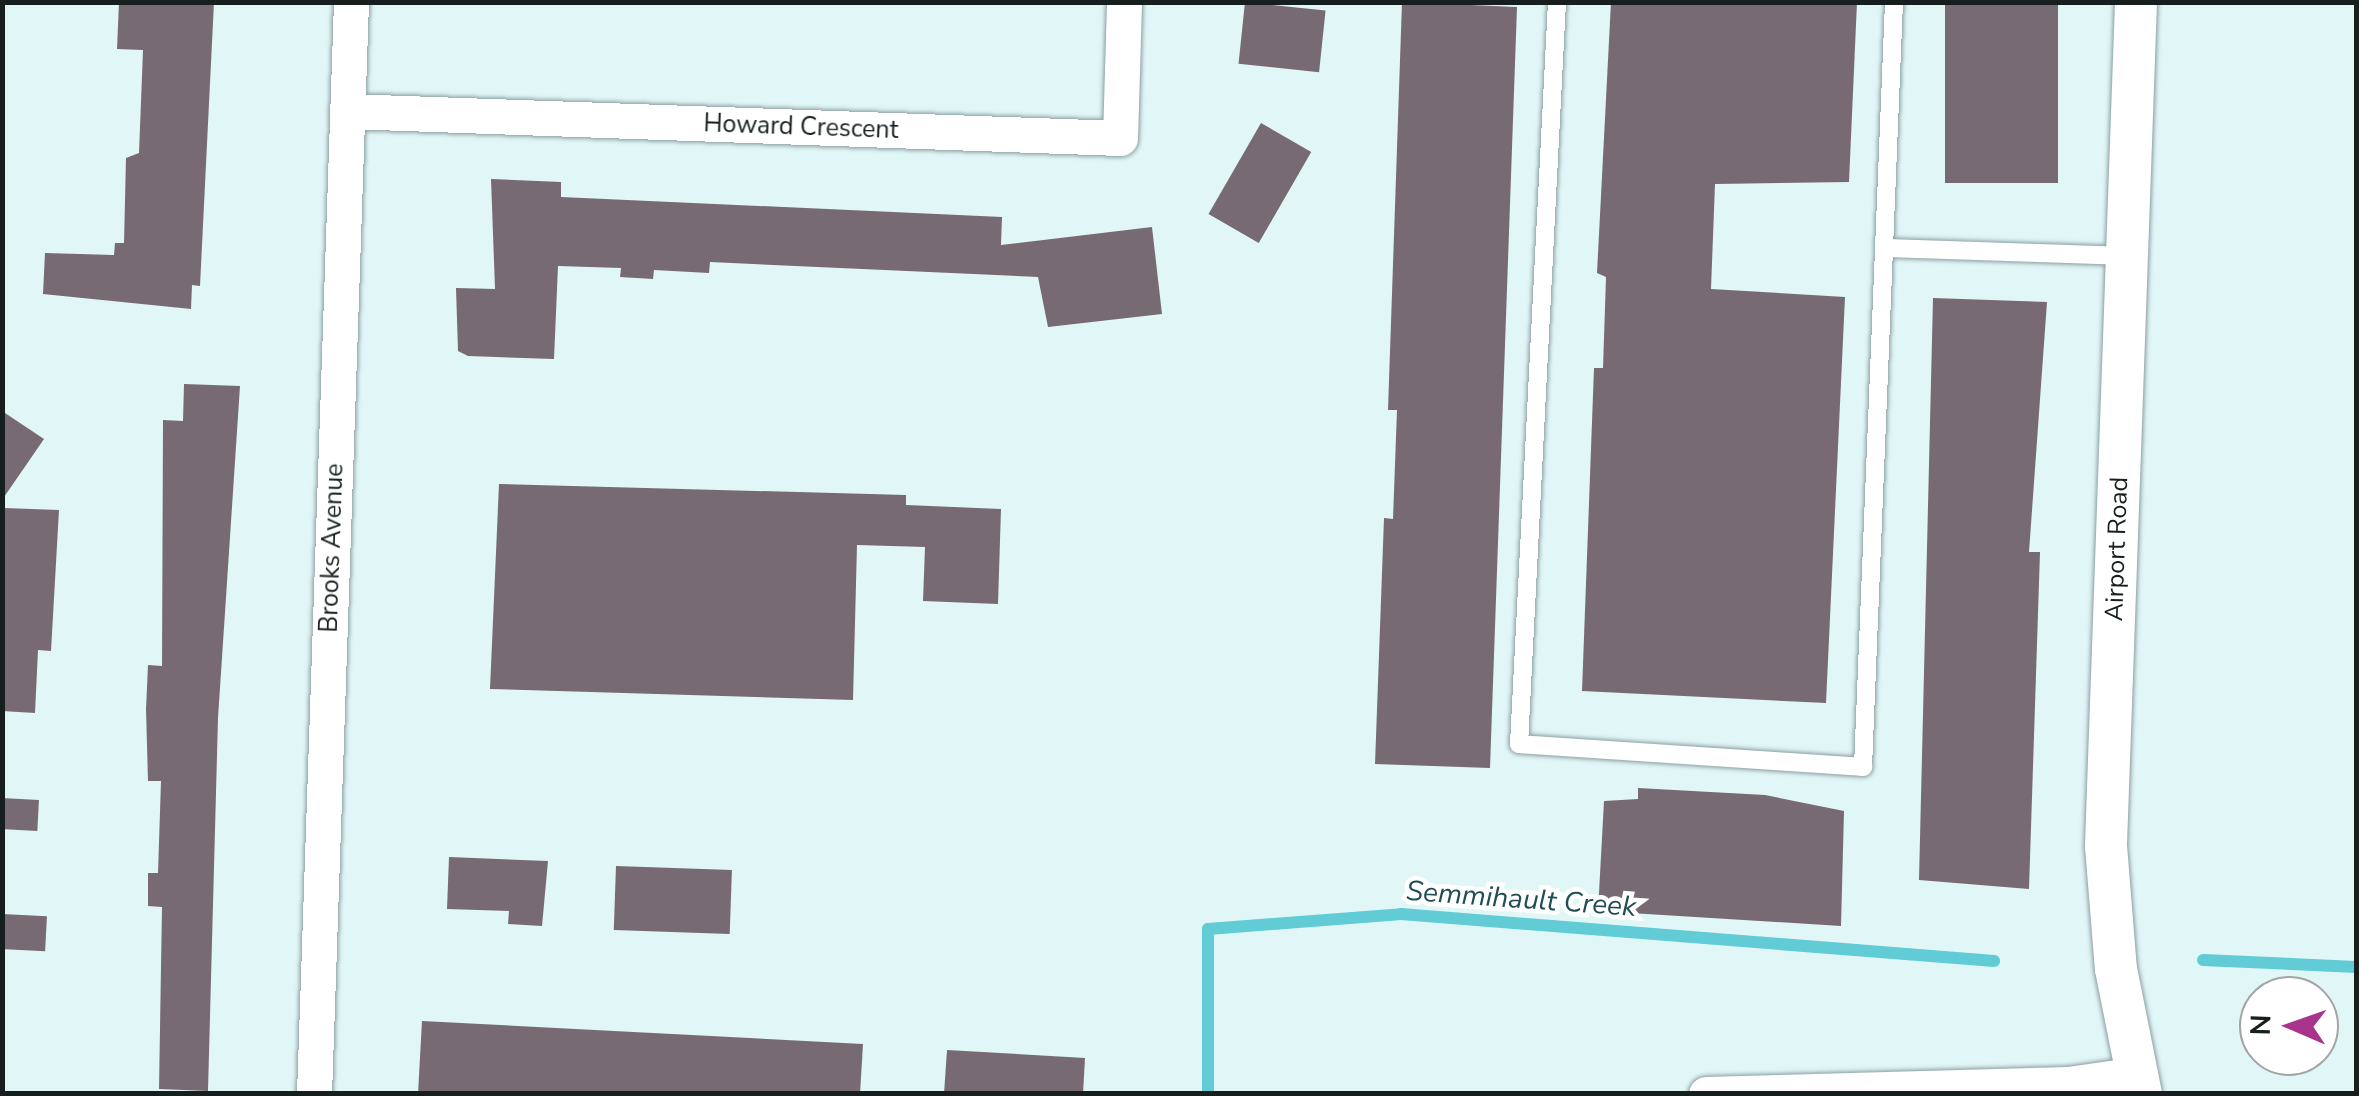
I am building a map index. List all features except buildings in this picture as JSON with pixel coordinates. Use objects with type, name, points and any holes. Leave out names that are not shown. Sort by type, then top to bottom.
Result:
[{"type":"street","name":"Brooks Avenue","points":[[314,1094],[350,2]]},
{"type":"street","name":"Howard Crescent","points":[[347,111],[1120,138],[1124,2]]},
{"type":"street","name":"Airport Road","points":[[2136,2],[2106,846],[2113,950],[2139,1084]]},
{"type":"street","points":[[1706,1094],[2139,1084]]},
{"type":"lane","points":[[1557,2],[1519,744],[1864,767],[1888,248],[1894,2]]},
{"type":"lane","points":[[1888,248],[2128,256]]},
{"type":"waterway","name":"Semmihault Creek","points":[[1208,1094],[1208,929],[1401,914],[1994,961]]},
{"type":"waterway","name":"Semmihault Creek","points":[[2203,960],[2356,967]]}]
